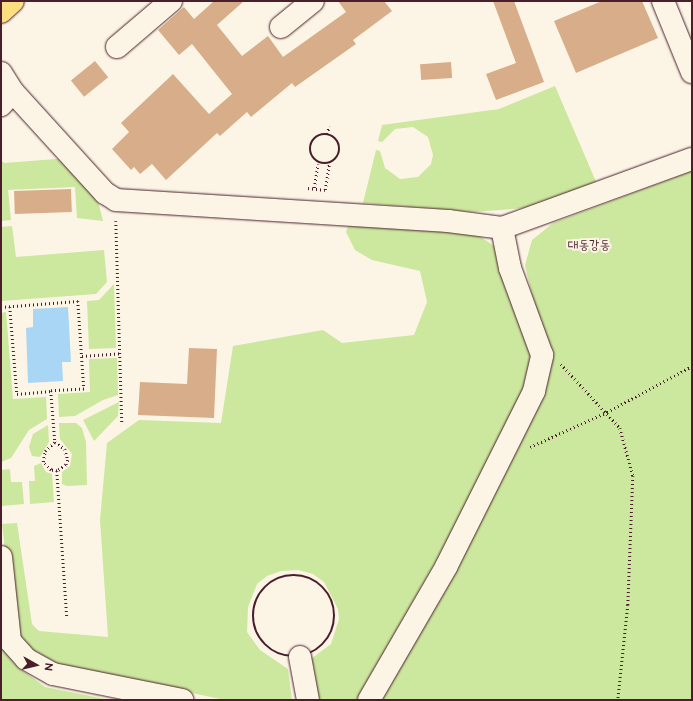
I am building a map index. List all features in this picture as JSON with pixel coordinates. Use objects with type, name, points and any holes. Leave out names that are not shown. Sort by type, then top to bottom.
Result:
[{"type":"main road","points":[[1,12],[13,1]]},
{"type":"street","points":[[117,47],[171,1]]},
{"type":"street","points":[[281,27],[313,1]]},
{"type":"street","points":[[663,1],[692,72]]},
{"type":"street","points":[[1,74],[7,98],[105,193],[116,200],[448,221],[502,228],[692,159]]},
{"type":"street","points":[[369,700],[446,567],[497,462],[534,391],[542,355],[510,268],[502,228]]},
{"type":"street","points":[[1,557],[10,641],[26,659],[53,674],[182,700]]},
{"type":"street","points":[[300,657],[308,700]]},
{"type":"path","points":[[327,134],[329,126]]},
{"type":"path","points":[[327,134],[336,139],[340,152],[338,158],[329,164],[318,163],[310,154],[310,147],[317,136],[327,134]]},
{"type":"path","points":[[314,189],[318,163]]},
{"type":"path","points":[[325,190],[329,164]]},
{"type":"path","points":[[308,188],[329,191]]},
{"type":"path","points":[[116,200],[122,422]]},
{"type":"path","points":[[1,307],[10,306],[78,301],[84,389],[17,394],[10,306]]},
{"type":"path","points":[[537,340],[607,412],[625,440],[633,476],[628,605],[618,700]]},
{"type":"path","points":[[82,356],[121,353]]},
{"type":"path","points":[[497,462],[607,412],[692,366]]},
{"type":"path","points":[[51,391],[55,442]]},
{"type":"path","points":[[55,442],[65,449],[68,460],[66,465],[57,471],[51,470],[43,462],[45,451],[55,442]]},
{"type":"path","points":[[57,471],[67,619]]},
{"type":"path","points":[[287,575],[302,575],[315,580],[326,590],[333,603],[335,617],[329,637],[314,652],[300,657],[286,657],[272,652],[261,642],[252,615],[255,601],[263,589],[274,580],[287,575]]},
{"type":"green space","points":[[555,86],[597,184],[539,207],[473,212],[363,203],[376,150],[380,151],[385,168],[400,179],[418,177],[431,164],[433,155],[428,137],[413,127],[395,129],[382,142],[378,141],[382,125],[499,109]]},
{"type":"green space","points":[[69,158],[96,193],[103,221],[77,218],[75,187],[8,190],[11,220],[1,221],[1,160],[4,163]]},
{"type":"green space","points":[[692,171],[692,700],[380,700],[519,446],[544,393],[534,304],[525,265],[532,240],[553,223]]},
{"type":"green space","points":[[350,221],[472,231],[497,248],[535,357],[527,392],[463,514],[357,700],[317,700],[308,661],[331,644],[339,619],[338,609],[324,582],[313,574],[298,570],[281,571],[267,576],[257,584],[248,607],[247,632],[260,650],[288,669],[292,700],[225,700],[45,662],[26,648],[14,628],[2,524],[17,523],[32,624],[39,631],[108,637],[100,520],[107,443],[139,420],[221,423],[233,346],[323,330],[342,343],[414,335],[427,302],[420,271],[372,260],[355,250],[346,232]]},
{"type":"green space","points":[[12,226],[16,257],[104,250],[107,282],[96,294],[1,301],[1,227]]},
{"type":"green space","points":[[114,284],[116,348],[89,349],[87,301],[99,300]]},
{"type":"green space","points":[[6,312],[13,399],[46,397],[47,419],[29,430],[11,458],[1,462],[1,313]]},
{"type":"green space","points":[[117,358],[118,395],[103,400],[75,416],[59,417],[58,394],[90,392],[89,359]]},
{"type":"green space","points":[[119,402],[118,416],[94,441],[83,420]]},
{"type":"green space","points":[[59,423],[76,423],[82,428],[86,442],[87,485],[67,486],[62,484],[62,472],[70,466],[72,454],[60,439]]},
{"type":"green space","points":[[48,425],[49,442],[40,457],[32,456],[29,447],[33,434]]},
{"type":"green space","points":[[41,463],[46,472],[52,474],[54,502],[30,504],[29,481],[35,481],[34,466]]},
{"type":"green space","points":[[10,469],[11,482],[22,482],[24,504],[1,506],[1,470]]},
{"type":"green space","points":[[1,637],[2,645],[22,670],[45,687],[110,700],[1,700]]},
{"type":"water","points":[[68,307],[71,362],[62,362],[63,381],[28,383],[26,328],[33,327],[33,309]]},
{"type":"building","points":[[214,1],[244,1],[217,25],[242,56],[268,36],[283,57],[346,12],[338,1],[384,1],[392,11],[353,40],[356,44],[295,87],[292,83],[251,117],[247,112],[220,136],[217,133],[166,180],[152,164],[140,174],[134,167],[131,170],[112,149],[129,132],[121,123],[173,74],[209,114],[232,94],[192,44],[179,55],[158,30],[184,7],[194,19]]},
{"type":"building","points":[[493,1],[514,1],[544,82],[496,100],[486,74],[516,63]]},
{"type":"building","points":[[602,1],[642,1],[658,38],[576,73],[554,21]]},
{"type":"building","points":[[95,61],[108,77],[84,97],[71,81]]},
{"type":"building","points":[[451,62],[452,78],[421,80],[420,64]]},
{"type":"building","points":[[71,189],[72,212],[15,214],[14,191]]},
{"type":"building","points":[[189,348],[217,349],[214,418],[138,415],[140,382],[187,384]]},
{"type":"district","name":"대동강동","points":[[589,245]]}]
